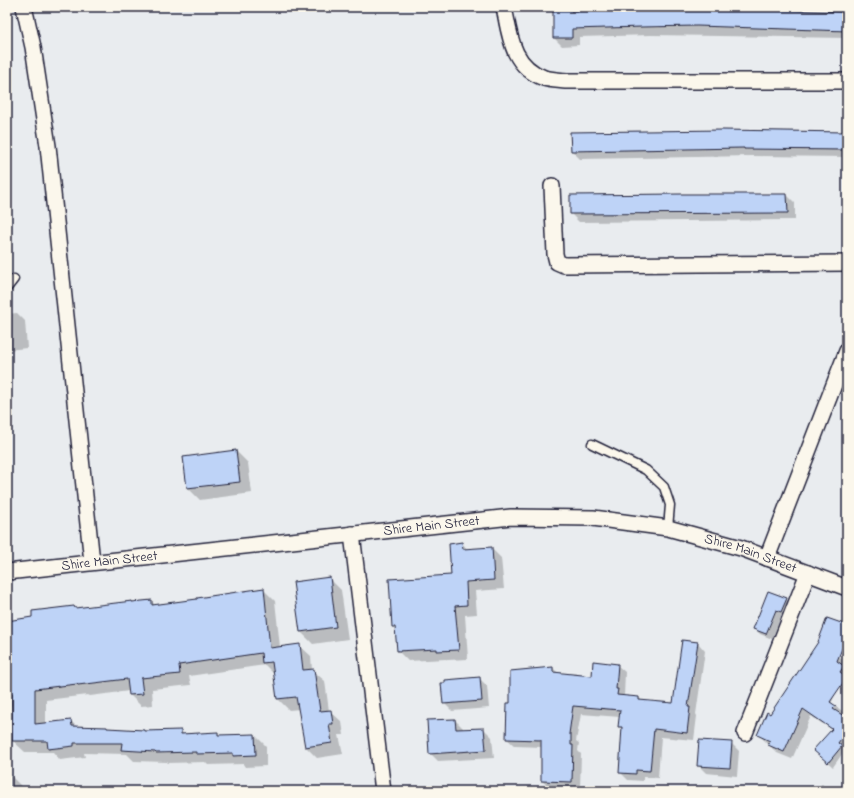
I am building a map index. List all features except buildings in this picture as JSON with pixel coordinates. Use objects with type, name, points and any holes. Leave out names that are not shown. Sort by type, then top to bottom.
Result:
[{"type":"street","points":[[24,7],[34,46],[48,146],[92,562]]},
{"type":"street","points":[[504,7],[511,42],[518,58],[529,70],[545,78],[566,81],[847,81]]},
{"type":"street","points":[[552,186],[555,254],[557,262],[564,265],[847,263]]},
{"type":"street","points":[[767,558],[846,357]]},
{"type":"street","name":"Shire Main Street","points":[[7,572],[511,517],[593,518],[668,528],[741,548],[847,588]]},
{"type":"street","points":[[352,534],[383,791]]},
{"type":"street","points":[[745,733],[808,573]]},
{"type":"lane","points":[[7,288],[14,279]]},
{"type":"lane","points":[[592,444],[646,470],[664,487],[670,505],[668,528]]}]
